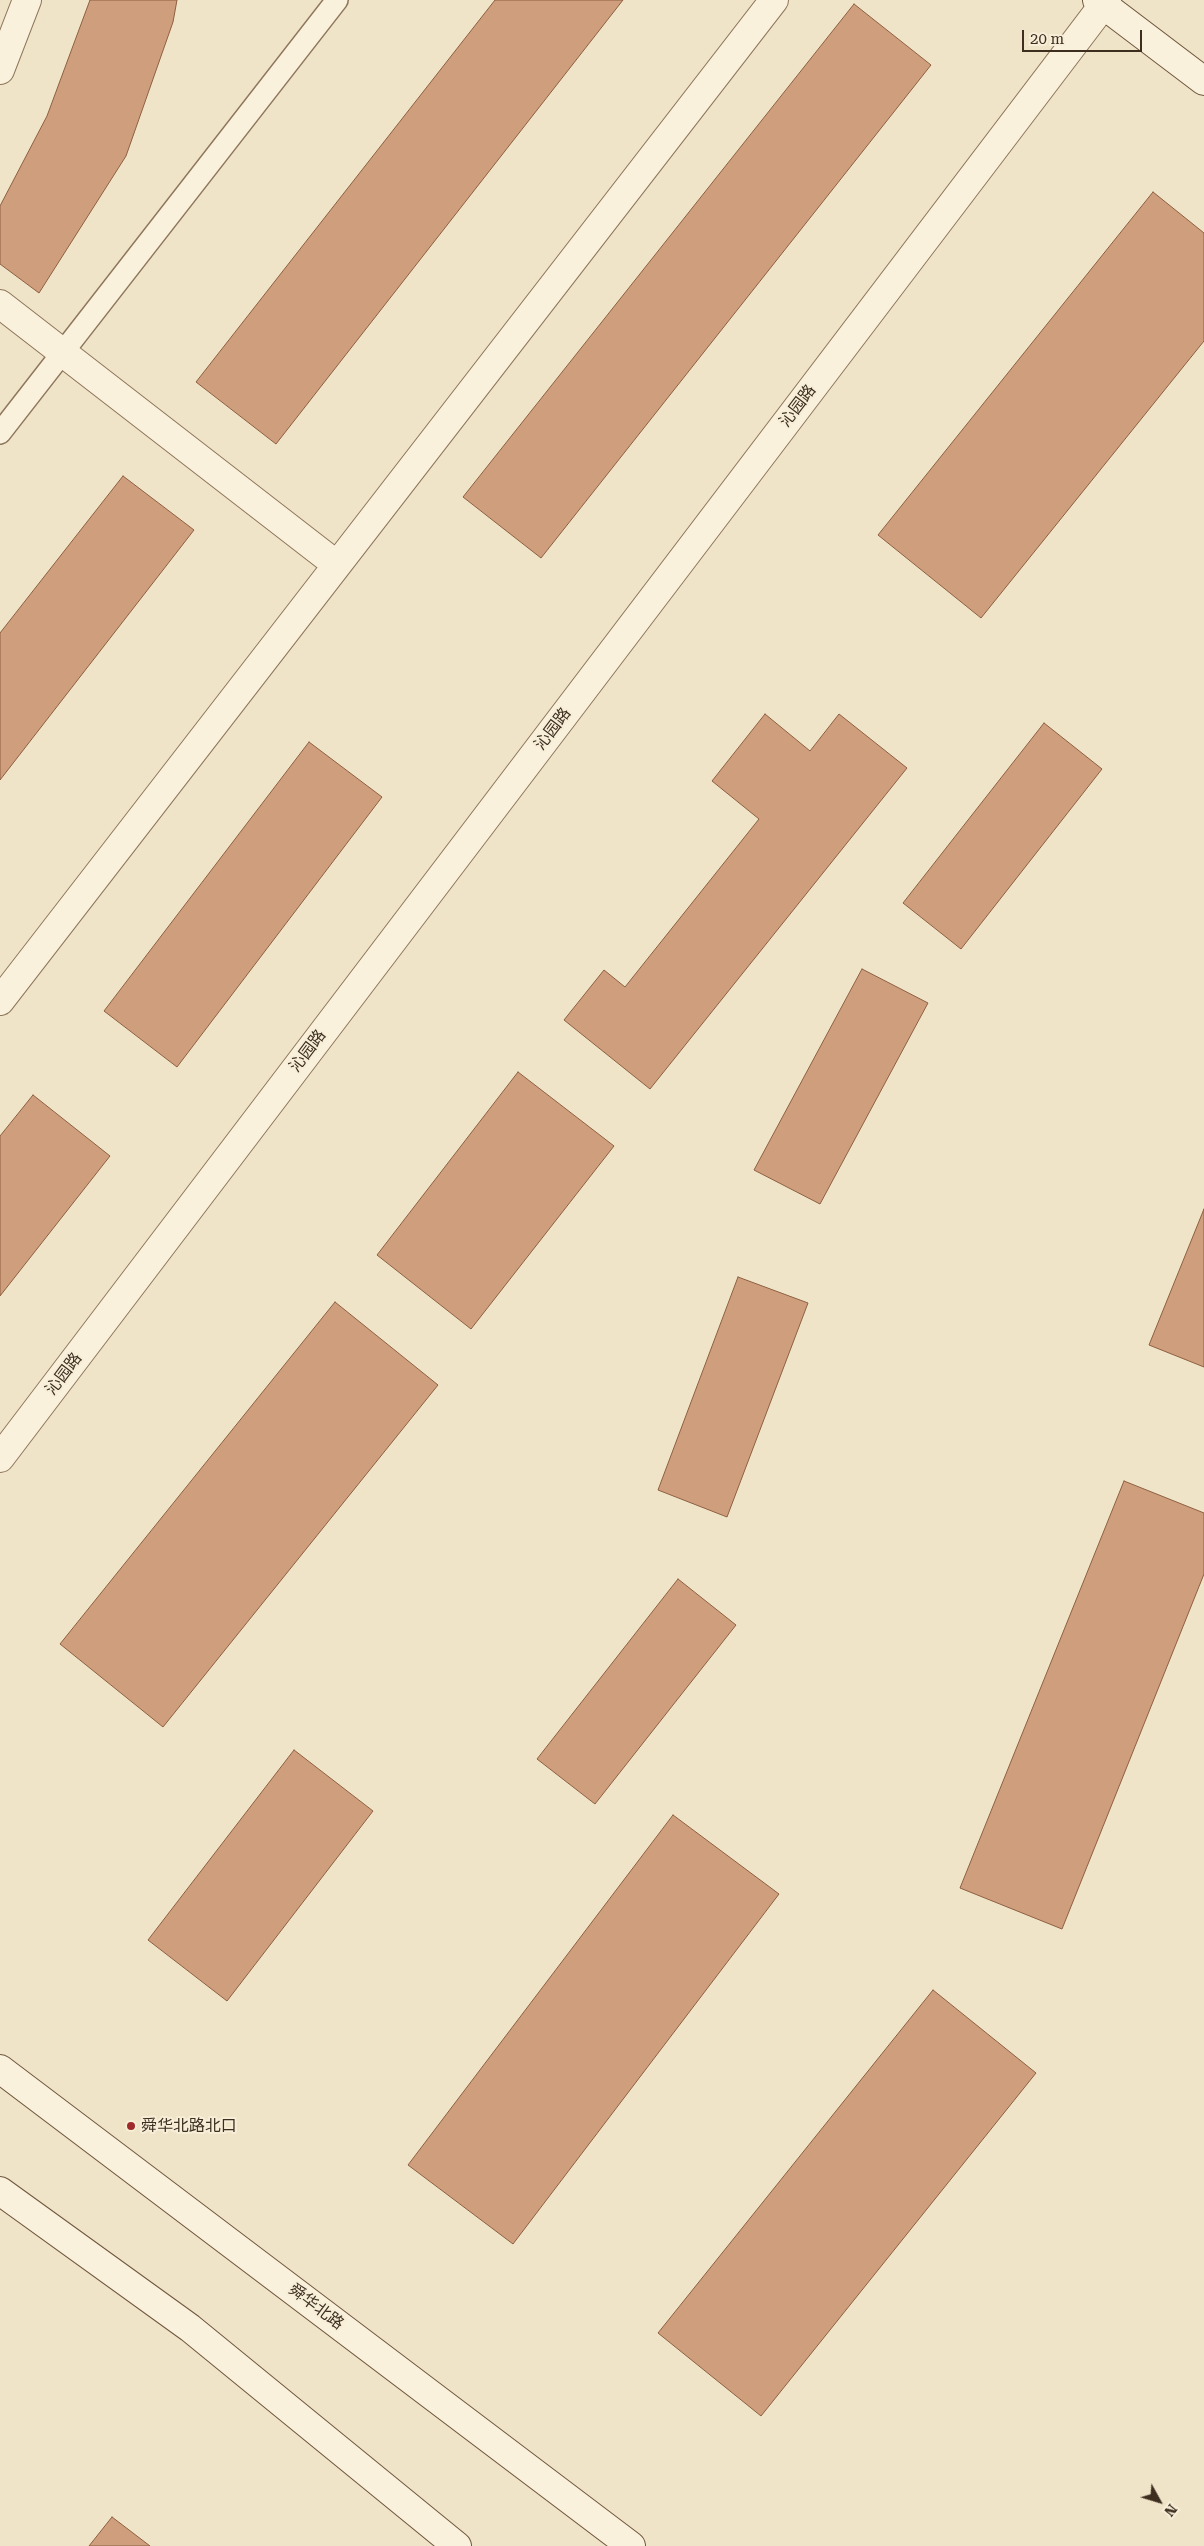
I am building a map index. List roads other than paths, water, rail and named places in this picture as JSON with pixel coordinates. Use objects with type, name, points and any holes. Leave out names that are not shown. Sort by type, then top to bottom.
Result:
[{"type":"street","points":[[0,70],[28,0]]},
{"type":"street","points":[[0,1001],[774,0]]},
{"type":"street","points":[[1102,2],[1204,81]]},
{"type":"street","name":"沁园路","points":[[0,1458],[1102,2]]},
{"type":"street","points":[[0,304],[337,565]]},
{"type":"street","name":"舜华北路","points":[[0,2069],[632,2546]]},
{"type":"street","points":[[0,2191],[190,2328],[457,2546]]},
{"type":"lane","points":[[0,433],[337,0]]},
{"type":"place","name":"舜华北路北口","points":[[131,2126]]}]
